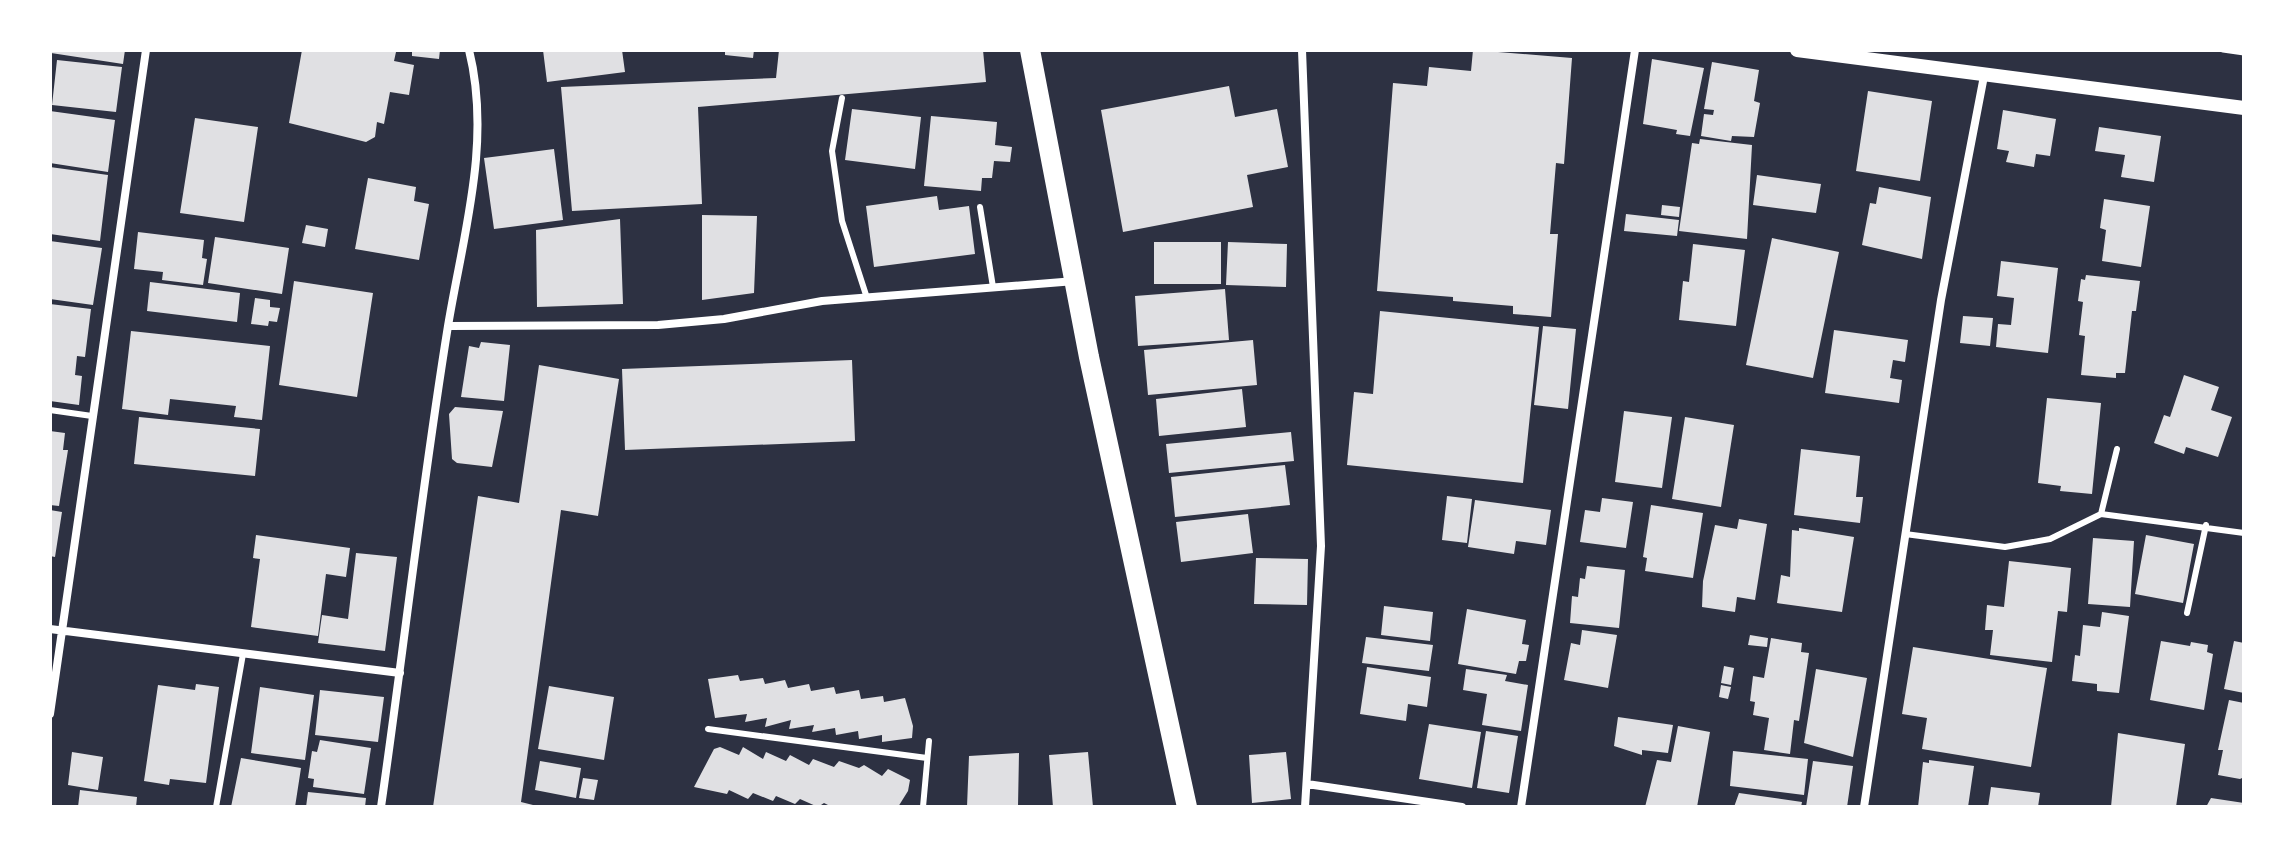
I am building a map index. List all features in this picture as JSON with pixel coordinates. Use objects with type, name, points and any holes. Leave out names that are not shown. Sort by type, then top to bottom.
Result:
[{"type":"main road","points":[[1030,50],[1187,807]]},
{"type":"street","points":[[50,714],[146,50]]},
{"type":"street","points":[[381,807],[448,326],[470,212],[477,136],[475,77],[469,50]]},
{"type":"street","points":[[1302,50],[1321,546],[1305,807]]},
{"type":"street","points":[[1521,807],[1635,50]]},
{"type":"street","points":[[1797,50],[2244,108]]},
{"type":"street","points":[[1864,807],[1941,300],[1984,76]]},
{"type":"street","points":[[448,326],[658,325],[724,319],[822,301],[1076,281]]},
{"type":"street","points":[[50,629],[400,673]]},
{"type":"street","points":[[1307,784],[1462,807]]},
{"type":"lane","points":[[842,98],[832,151],[842,221],[867,298]]},
{"type":"lane","points":[[980,207],[993,287]]},
{"type":"lane","points":[[50,410],[92,416]]},
{"type":"lane","points":[[2101,514],[2117,449]]},
{"type":"lane","points":[[1905,534],[2005,547],[2050,539],[2101,514],[2206,525],[2244,533]]},
{"type":"lane","points":[[2187,613],[2206,525]]},
{"type":"lane","points":[[216,807],[243,654]]},
{"type":"lane","points":[[708,729],[927,758]]},
{"type":"lane","points":[[923,807],[929,741]]},
{"type":"path","points":[[2223,50],[2244,53]]},
{"type":"building","points":[[51,50],[125,50],[123,64],[51,53]]},
{"type":"building","points":[[302,50],[396,52],[394,61],[414,65],[409,95],[390,92],[384,124],[377,122],[375,137],[366,142],[289,123]]},
{"type":"building","points":[[412,50],[440,50],[439,59],[412,56]]},
{"type":"building","points":[[543,50],[622,50],[625,72],[547,82]]},
{"type":"building","points":[[725,50],[754,50],[753,58],[725,55]]},
{"type":"building","points":[[779,50],[983,50],[986,82],[698,107],[702,204],[572,211],[561,87],[776,78]]},
{"type":"building","points":[[1473,50],[1572,58],[1564,164],[1556,163],[1550,234],[1558,234],[1551,317],[1513,314],[1513,306],[1453,301],[1453,297],[1377,291],[1393,83],[1427,86],[1429,67],[1471,71]]},
{"type":"building","points":[[1652,59],[1704,68],[1690,136],[1676,134],[1677,130],[1643,124]]},
{"type":"building","points":[[57,60],[122,67],[116,112],[52,105]]},
{"type":"building","points":[[1712,62],[1759,70],[1754,101],[1760,103],[1754,137],[1732,136],[1731,141],[1701,136],[1704,114],[1713,115],[1714,110],[1704,109]]},
{"type":"building","points":[[1229,86],[1235,117],[1277,109],[1288,167],[1247,175],[1253,207],[1123,232],[1101,110]]},
{"type":"building","points":[[1868,91],[1932,101],[1920,181],[1856,171]]},
{"type":"building","points":[[852,109],[921,117],[915,169],[845,160]]},
{"type":"building","points":[[2003,110],[2056,119],[2050,156],[2036,154],[2034,167],[2006,162],[2009,151],[1997,149]]},
{"type":"building","points":[[50,111],[115,120],[108,172],[50,163]]},
{"type":"building","points":[[931,116],[997,122],[995,145],[1012,147],[1010,162],[994,161],[992,178],[982,178],[981,191],[924,186]]},
{"type":"building","points":[[195,118],[258,127],[244,222],[180,213]]},
{"type":"building","points":[[2099,127],[2161,136],[2154,182],[2121,177],[2125,155],[2095,151]]},
{"type":"building","points":[[1700,139],[1752,145],[1747,239],[1679,231],[1692,143],[1699,144]]},
{"type":"building","points":[[554,149],[563,220],[494,229],[484,158]]},
{"type":"building","points":[[50,167],[108,175],[100,241],[50,234]]},
{"type":"building","points":[[1757,175],[1821,184],[1816,213],[1753,205]]},
{"type":"building","points":[[368,178],[416,187],[414,201],[429,204],[419,260],[355,249]]},
{"type":"building","points":[[1879,187],[1931,197],[1922,259],[1862,245],[1870,203],[1876,204]]},
{"type":"building","points":[[937,196],[939,210],[969,206],[975,254],[874,267],[866,206]]},
{"type":"building","points":[[2104,199],[2150,206],[2141,267],[2102,261],[2106,230],[2100,228]]},
{"type":"building","points":[[1662,205],[1680,207],[1679,217],[1661,215]]},
{"type":"building","points":[[1626,214],[1679,220],[1677,236],[1624,231]]},
{"type":"building","points":[[702,215],[757,216],[754,293],[702,300]]},
{"type":"building","points":[[620,219],[623,304],[537,307],[536,230]]},
{"type":"building","points":[[306,225],[328,229],[325,247],[302,243]]},
{"type":"building","points":[[138,232],[204,240],[202,258],[207,259],[203,285],[162,280],[163,272],[134,269]]},
{"type":"building","points":[[215,237],[289,248],[282,294],[208,283]]},
{"type":"building","points":[[1772,238],[1839,252],[1813,378],[1746,365]]},
{"type":"building","points":[[50,241],[102,248],[93,305],[50,299]]},
{"type":"building","points":[[1154,242],[1221,242],[1221,284],[1154,284]]},
{"type":"building","points":[[1228,242],[1287,244],[1286,287],[1226,285]]},
{"type":"building","points":[[1693,244],[1745,250],[1736,326],[1679,320],[1683,281],[1689,282]]},
{"type":"building","points":[[2001,261],[2058,268],[2048,353],[1996,347],[1998,324],[2011,325],[2014,298],[1997,296]]},
{"type":"building","points":[[2086,275],[2140,281],[2136,311],[2132,311],[2125,373],[2116,373],[2116,378],[2081,375],[2085,336],[2079,335],[2083,302],[2078,301],[2081,279],[2085,280]]},
{"type":"building","points":[[294,281],[373,293],[357,397],[279,385]]},
{"type":"building","points":[[150,282],[240,293],[237,322],[147,311]]},
{"type":"building","points":[[1225,289],[1229,340],[1138,346],[1135,296]]},
{"type":"building","points":[[255,298],[270,300],[270,307],[280,308],[277,322],[269,321],[268,326],[251,324]]},
{"type":"building","points":[[50,304],[91,309],[85,357],[77,356],[75,375],[82,376],[79,405],[50,401]]},
{"type":"building","points":[[1380,311],[1539,327],[1523,483],[1347,465],[1354,392],[1373,394]]},
{"type":"building","points":[[1963,316],[1993,318],[1990,346],[1960,343]]},
{"type":"building","points":[[1543,326],[1576,329],[1568,409],[1534,405]]},
{"type":"building","points":[[1834,330],[1908,340],[1905,362],[1893,360],[1890,378],[1902,380],[1899,403],[1825,393]]},
{"type":"building","points":[[131,331],[270,346],[262,420],[234,417],[236,406],[170,399],[168,415],[122,409]]},
{"type":"building","points":[[1253,340],[1257,385],[1148,395],[1144,350]]},
{"type":"building","points":[[481,342],[510,345],[504,401],[461,397],[469,346],[479,348]]},
{"type":"building","points":[[852,360],[855,441],[625,450],[622,369]]},
{"type":"building","points":[[539,365],[619,379],[598,516],[561,510],[521,802],[541,807],[433,807],[478,496],[519,503]]},
{"type":"building","points":[[2184,375],[2219,387],[2211,410],[2232,417],[2218,457],[2186,447],[2184,454],[2154,443],[2164,415],[2170,417]]},
{"type":"building","points":[[1242,389],[1246,427],[1159,436],[1156,399]]},
{"type":"building","points":[[2047,398],[2101,403],[2092,494],[2060,491],[2061,486],[2038,483]]},
{"type":"building","points":[[455,407],[503,411],[492,467],[457,463],[452,459],[449,414]]},
{"type":"building","points":[[1624,411],[1672,417],[1662,488],[1615,482]]},
{"type":"building","points":[[139,417],[260,429],[255,476],[134,464]]},
{"type":"building","points":[[1685,417],[1734,425],[1721,507],[1672,499]]},
{"type":"building","points":[[50,431],[65,433],[63,450],[68,450],[59,506],[50,505]]},
{"type":"building","points":[[1291,432],[1294,461],[1169,473],[1166,444]]},
{"type":"building","points":[[1801,449],[1860,456],[1856,497],[1863,497],[1860,523],[1794,515]]},
{"type":"building","points":[[1285,465],[1290,505],[1175,517],[1171,477]]},
{"type":"building","points":[[1447,496],[1472,499],[1467,543],[1442,540]]},
{"type":"building","points":[[1602,498],[1633,502],[1626,548],[1580,542],[1585,510],[1600,512]]},
{"type":"building","points":[[1475,500],[1551,510],[1546,545],[1516,541],[1514,554],[1468,547]]},
{"type":"building","points":[[1651,505],[1703,513],[1693,578],[1645,571],[1647,558],[1643,557]]},
{"type":"building","points":[[50,510],[62,512],[55,557],[50,556]]},
{"type":"building","points":[[1248,514],[1253,553],[1181,562],[1176,522]]},
{"type":"building","points":[[1739,519],[1767,524],[1755,600],[1737,597],[1735,612],[1702,607],[1703,581],[1715,525],[1737,529]]},
{"type":"building","points":[[1799,528],[1854,537],[1842,612],[1777,603],[1781,575],[1790,577],[1792,530],[1799,531]]},
{"type":"building","points":[[256,535],[350,548],[346,577],[326,574],[318,636],[251,627],[260,559],[253,558]]},
{"type":"building","points":[[2146,535],[2194,544],[2183,603],[2135,594]]},
{"type":"building","points":[[2093,538],[2134,541],[2130,607],[2088,604]]},
{"type":"building","points":[[356,553],[397,557],[385,651],[318,643],[322,615],[348,619]]},
{"type":"building","points":[[1256,558],[1308,559],[1307,605],[1254,604]]},
{"type":"building","points":[[2009,561],[2071,568],[2067,612],[2058,611],[2052,662],[1990,655],[1993,630],[1985,630],[1987,605],[2004,607]]},
{"type":"building","points":[[1587,566],[1625,570],[1619,628],[1570,623],[1572,596],[1578,597],[1580,578],[1585,579]]},
{"type":"building","points":[[1384,606],[1433,612],[1430,641],[1381,635]]},
{"type":"building","points":[[1467,609],[1526,620],[1522,644],[1529,645],[1526,661],[1519,661],[1516,674],[1458,664]]},
{"type":"building","points":[[2102,612],[2129,616],[2119,693],[2097,691],[2097,684],[2072,681],[2075,655],[2080,656],[2083,625],[2100,627]]},
{"type":"building","points":[[1582,630],[1617,635],[1608,688],[1564,680],[1571,643],[1580,645]]},
{"type":"building","points":[[1750,635],[1768,638],[1767,647],[1748,645]]},
{"type":"building","points":[[1366,637],[1433,645],[1429,671],[1362,663]]},
{"type":"building","points":[[1771,638],[1802,643],[1801,652],[1809,653],[1799,721],[1794,720],[1790,754],[1764,750],[1769,718],[1753,715],[1755,702],[1750,701],[1753,676],[1764,678]]},
{"type":"building","points":[[2161,641],[2190,646],[2191,642],[2208,645],[2207,652],[2213,654],[2204,710],[2150,700]]},
{"type":"building","points":[[2234,641],[2244,643],[2244,693],[2224,689]]},
{"type":"building","points":[[1913,647],[2047,668],[2031,767],[1922,749],[1927,718],[1902,714]]},
{"type":"building","points":[[1724,666],[1734,668],[1731,685],[1721,683]]},
{"type":"building","points":[[1367,667],[1431,677],[1427,707],[1408,704],[1406,721],[1360,714]]},
{"type":"building","points":[[1466,669],[1507,675],[1505,681],[1528,685],[1521,731],[1482,725],[1487,694],[1463,690]]},
{"type":"building","points":[[1816,669],[1867,678],[1853,757],[1804,743]]},
{"type":"building","points":[[738,675],[740,681],[763,678],[765,684],[785,680],[788,688],[809,684],[811,691],[834,687],[836,694],[859,690],[861,699],[883,696],[884,702],[905,698],[913,726],[912,738],[882,742],[882,735],[859,739],[858,731],[836,735],[835,728],[812,732],[814,725],[789,729],[791,720],[765,727],[767,718],[745,722],[747,714],[715,718],[708,679]]},
{"type":"building","points":[[196,684],[219,687],[206,783],[170,779],[169,785],[144,781],[158,685],[195,690]]},
{"type":"building","points":[[1721,685],[1731,687],[1728,699],[1719,697]]},
{"type":"building","points":[[549,686],[614,697],[604,760],[538,749]]},
{"type":"building","points":[[260,687],[314,695],[305,760],[251,753]]},
{"type":"building","points":[[320,690],[384,697],[378,742],[315,735]]},
{"type":"building","points":[[2229,700],[2244,703],[2244,777],[2240,779],[2218,775],[2223,750],[2218,750]]},
{"type":"building","points":[[1618,717],[1673,725],[1668,753],[1642,750],[1642,755],[1614,746]]},
{"type":"building","points":[[1429,724],[1481,732],[1472,788],[1419,779]]},
{"type":"building","points":[[1678,726],[1710,732],[1697,807],[1645,807],[1657,760],[1671,762]]},
{"type":"building","points":[[1486,731],[1518,736],[1509,793],[1477,788]]},
{"type":"building","points":[[2118,733],[2185,744],[2176,807],[2111,807]]},
{"type":"building","points":[[320,740],[371,748],[364,794],[313,787],[314,779],[308,778],[312,751],[317,752]]},
{"type":"building","points":[[720,747],[739,755],[743,747],[763,759],[766,752],[786,761],[790,755],[809,765],[813,759],[834,767],[839,761],[859,768],[864,765],[882,776],[888,769],[910,780],[908,791],[898,807],[832,807],[824,803],[818,807],[800,799],[795,804],[776,796],[773,801],[753,793],[748,799],[729,790],[727,794],[694,787],[714,749]]},
{"type":"building","points":[[1733,751],[1808,759],[1804,795],[1730,786]]},
{"type":"building","points":[[72,752],[103,757],[98,790],[68,785]]},
{"type":"building","points":[[1088,752],[1093,807],[1053,807],[1049,755]]},
{"type":"building","points":[[1286,752],[1291,799],[1252,803],[1249,755]]},
{"type":"building","points":[[1019,753],[1018,807],[967,807],[969,756]]},
{"type":"building","points":[[241,758],[301,768],[295,807],[231,807]]},
{"type":"building","points":[[1929,760],[1974,766],[1968,807],[1918,807],[1923,762],[1929,763]]},
{"type":"building","points":[[540,761],[581,768],[576,798],[535,790]]},
{"type":"building","points":[[1813,761],[1853,766],[1847,807],[1806,807]]},
{"type":"building","points":[[583,778],[598,780],[594,800],[579,798]]},
{"type":"building","points":[[1991,787],[2040,793],[2038,807],[1988,807]]},
{"type":"building","points":[[80,790],[137,797],[136,807],[78,807]]},
{"type":"building","points":[[308,792],[366,798],[365,807],[306,807]]},
{"type":"building","points":[[1739,793],[1802,802],[1801,807],[1734,807]]},
{"type":"building","points":[[2211,798],[2244,803],[2244,807],[2206,807]]}]
